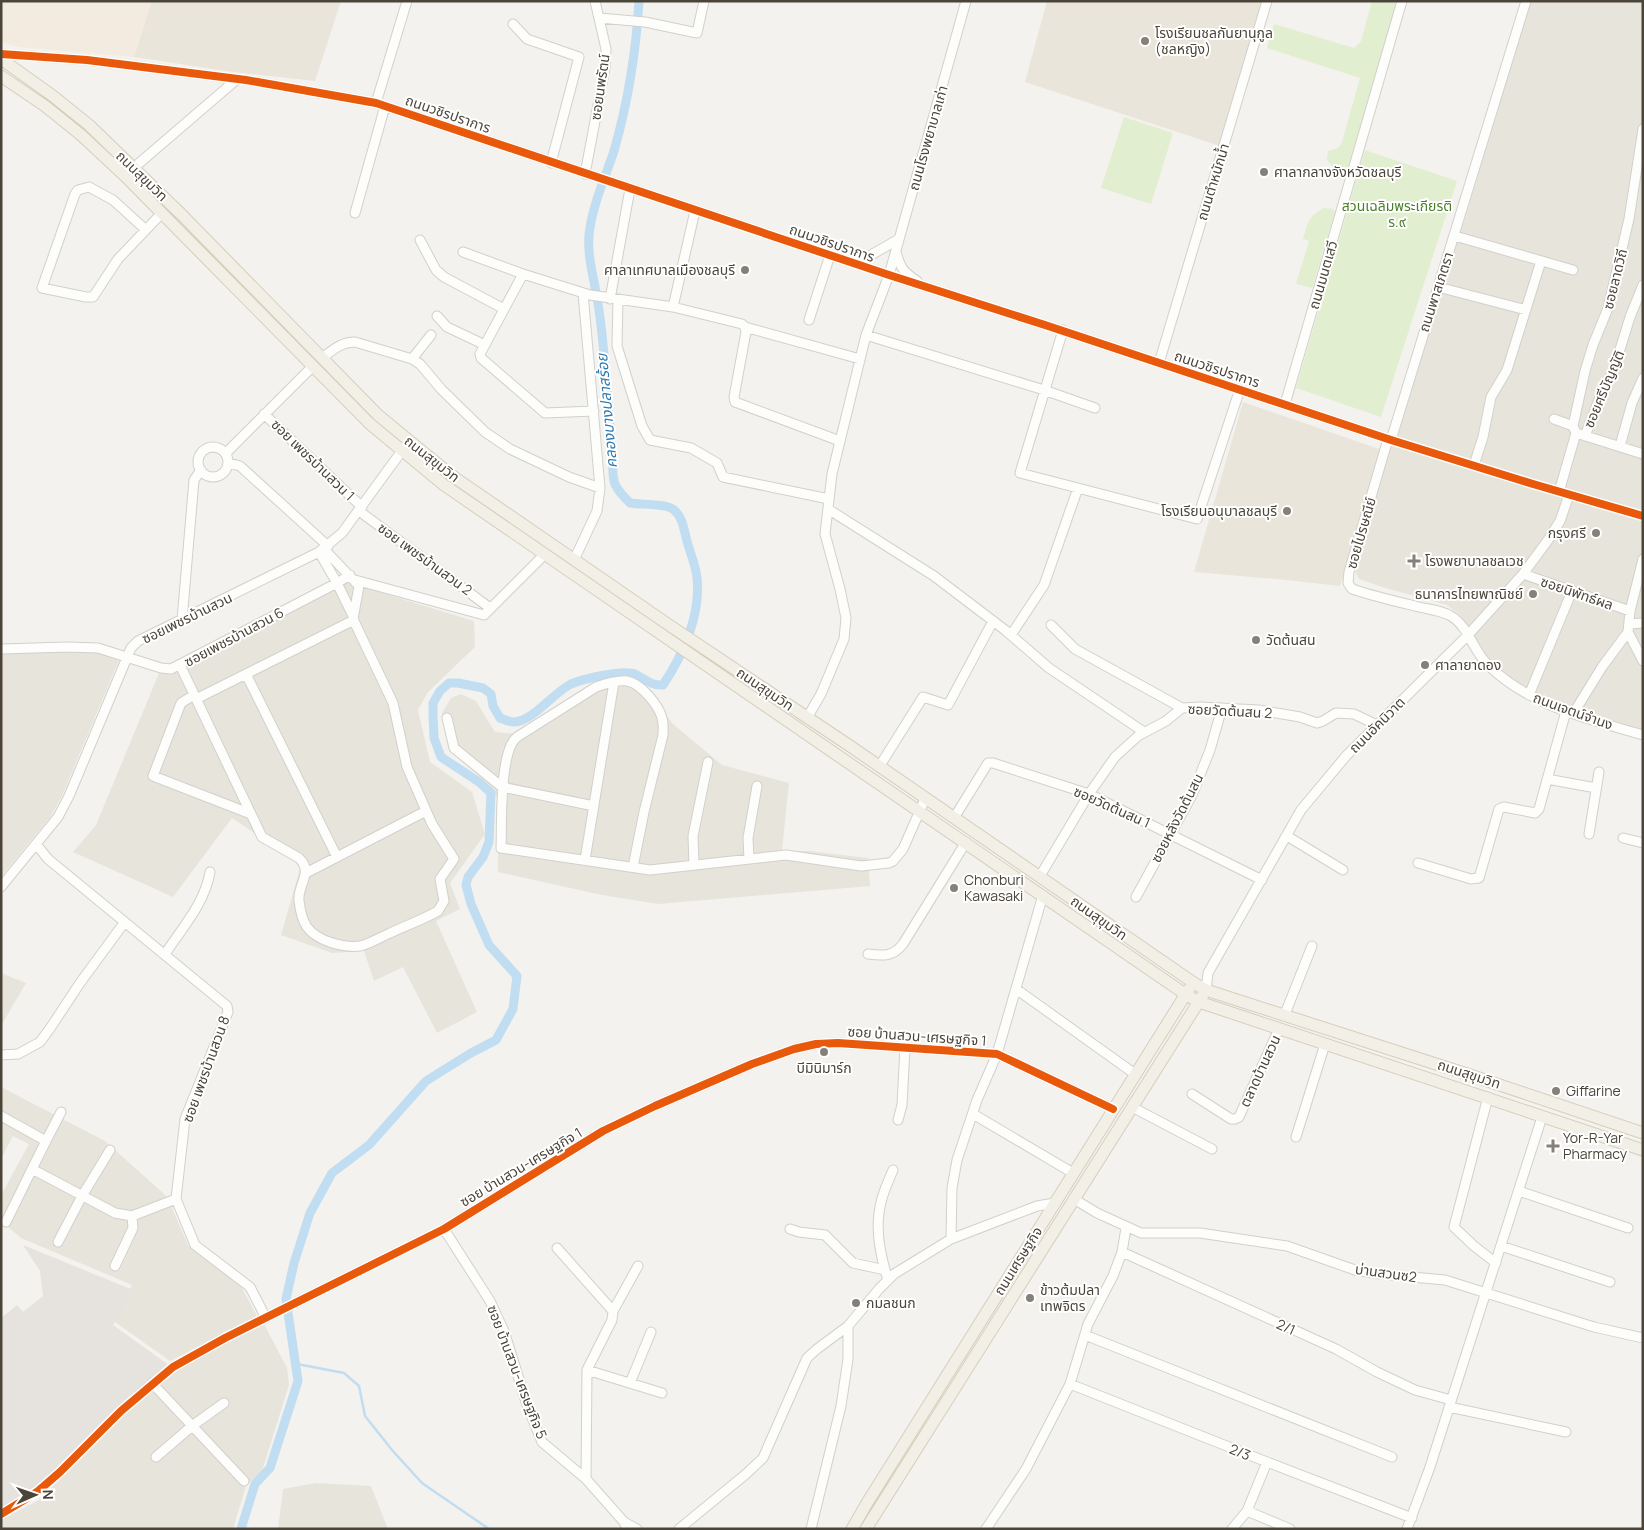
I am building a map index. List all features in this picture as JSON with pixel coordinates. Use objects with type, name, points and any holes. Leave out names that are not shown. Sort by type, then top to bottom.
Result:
[{"type":"main road","name":"ถนนสุขุมวิท","points":[[1,59],[52,96],[134,167],[378,415],[451,475],[1194,983],[1206,990],[1285,1014],[1643,1133]]},
{"type":"main road","name":"ถนนสุขุมวิท","points":[[2,80],[45,106],[81,135],[125,176],[370,424],[401,452],[444,485],[544,555],[966,842],[1185,994],[1199,1002],[1643,1150]]},
{"type":"main road","points":[[615,603],[622,593]]},
{"type":"main road","name":"ถนนเศรษฐกิจ","points":[[852,1529],[872,1494],[1185,994],[1194,983]]},
{"type":"main road","name":"ถนนเศรษฐกิจ","points":[[866,1529],[1206,990]]},
{"type":"street","points":[[355,213],[406,1]]},
{"type":"street","name":"ซอยนพรัตน์","points":[[585,174],[605,68],[606,49],[595,1]]},
{"type":"street","points":[[599,18],[645,22],[697,33],[704,1]]},
{"type":"street","name":"ถนนโรงพยาบาลเก่า","points":[[807,718],[821,694],[844,639],[846,618],[825,534],[832,474],[866,335],[896,252],[966,1]]},
{"type":"street","name":"ถนนตำหนักน้ำ","points":[[1159,363],[1267,1]]},
{"type":"street","name":"ถนนมนตเสวี","points":[[1285,404],[1402,1]]},
{"type":"street","name":"ถนนพาสเภตรา","points":[[1389,439],[1455,236],[1526,1]]},
{"type":"street","points":[[514,24],[528,39],[579,58],[551,162]]},
{"type":"street","name":"ถนนวชิรปราการ","points":[[1,54],[87,60],[236,80],[381,104],[848,262],[1063,330],[1389,439],[1643,516]]},
{"type":"street","points":[[125,176],[236,80]]},
{"type":"street","name":"ซอยลาดวิถี","points":[[1559,492],[1578,432],[1585,370],[1608,308],[1629,219],[1643,129]]},
{"type":"street","points":[[146,230],[113,200],[89,187],[78,190],[42,288],[93,297],[118,259],[162,214]]},
{"type":"street","points":[[630,189],[610,299],[618,346],[642,426],[650,440],[691,448],[717,463],[723,478],[829,504],[934,576],[1050,668],[1144,732]]},
{"type":"street","points":[[673,307],[695,211]]},
{"type":"street","points":[[1455,236],[1573,270]]},
{"type":"street","points":[[848,262],[864,259],[899,239]]},
{"type":"street","points":[[420,240],[436,270],[444,277],[504,309]]},
{"type":"street","points":[[463,252],[586,294],[673,307],[742,324],[745,327],[860,359]]},
{"type":"street","points":[[896,252],[899,264],[906,274],[925,286]]},
{"type":"street","points":[[809,320],[830,255]]},
{"type":"street","points":[[1474,465],[1483,437],[1491,397],[1507,370],[1541,261]]},
{"type":"street","points":[[523,274],[480,354],[481,358],[541,411],[550,414],[594,411]]},
{"type":"street","name":"ซอยศรีบัญญัติ","points":[[1578,432],[1601,395],[1614,369],[1630,317],[1643,285]]},
{"type":"street","points":[[1438,287],[1526,310]]},
{"type":"street","points":[[574,560],[597,511],[600,488],[586,294]]},
{"type":"street","points":[[437,316],[447,327],[485,345]]},
{"type":"street","points":[[745,327],[746,337],[734,397],[735,402],[840,441]]},
{"type":"street","points":[[1063,330],[1020,473],[1197,519],[1240,389]]},
{"type":"street","points":[[412,359],[432,335]]},
{"type":"street","points":[[866,335],[1044,390],[1094,408]]},
{"type":"street","points":[[318,354],[347,342],[355,342],[412,359],[420,364],[441,389],[485,432],[510,449],[569,477],[600,488]]},
{"type":"street","points":[[226,453],[313,366]]},
{"type":"street","points":[[1620,446],[1632,403],[1643,378]]},
{"type":"street","name":"ซอย เพชรบ้านสวน 1","points":[[264,414],[360,509]]},
{"type":"street","points":[[1554,419],[1578,432],[1643,454]]},
{"type":"street","name":"ซอยไปรษณีย์","points":[[1389,439],[1349,572],[1348,582],[1352,589],[1450,615],[1457,620],[1468,635]]},
{"type":"street","points":[[213,447],[222,449],[226,453],[229,463],[225,472],[217,477],[208,476],[201,470],[199,458],[204,450],[213,447]]},
{"type":"street","name":"ซอยเพชรบ้านสวน","points":[[1,887],[58,816],[69,796],[131,648],[138,641],[324,549],[342,533],[401,452]]},
{"type":"street","points":[[229,463],[240,466],[352,578],[359,590],[354,619]]},
{"type":"street","points":[[182,620],[194,480],[201,470]]},
{"type":"street","points":[[1010,635],[1044,585],[1078,488]]},
{"type":"street","name":"ถนนอัคนิวาต","points":[[1206,990],[1208,973],[1309,798],[1346,756],[1468,635],[1523,574],[1560,521],[1569,495]]},
{"type":"street","name":"ซอย เพชรบ้านสวน 2","points":[[360,509],[490,608]]},
{"type":"street","points":[[180,665],[262,837],[299,858],[305,866],[306,874],[299,895],[304,922],[311,931],[331,942],[346,946],[362,945],[435,913],[442,907],[444,901],[440,878],[454,859],[432,824],[405,761],[393,703],[324,549]]},
{"type":"street","points":[[352,578],[484,615],[544,555]]},
{"type":"street","points":[[1643,558],[1630,611],[1629,628],[1643,661]]},
{"type":"street","name":"ซอยนิพัทธ์ผล","points":[[1523,574],[1630,611]]},
{"type":"street","name":"ซอยเพชรบ้านสวน 6","points":[[1,649],[98,648],[161,668],[171,668],[338,583],[352,578]]},
{"type":"street","points":[[1530,695],[1572,591]]},
{"type":"street","points":[[251,814],[153,776],[181,703],[246,674],[354,619]]},
{"type":"street","points":[[879,767],[923,697],[948,705],[993,621]]},
{"type":"street","points":[[1418,863],[1472,879],[1479,878],[1499,809],[1504,807],[1538,812],[1570,712],[1629,628],[1643,623]]},
{"type":"street","points":[[1051,625],[1075,649],[1182,708]]},
{"type":"street","name":"ถนนเจตน์จำนง","points":[[1468,635],[1486,664],[1513,687],[1547,704],[1643,735]]},
{"type":"street","points":[[246,674],[337,857]]},
{"type":"street","points":[[632,867],[664,724],[658,710],[645,692],[627,681],[614,682],[596,688],[514,740],[509,749],[502,787],[501,848],[650,870],[786,855],[861,866],[889,863],[903,849],[925,798]]},
{"type":"street","points":[[585,860],[614,682]]},
{"type":"street","name":"ซอยวัดต้นสน 2","points":[[1040,876],[1089,794],[1115,757],[1138,736],[1166,721],[1182,708],[1259,710],[1300,717],[1317,723],[1336,713],[1354,714],[1377,725]]},
{"type":"street","name":"ซอยหลังวัดต้นสน","points":[[1136,897],[1192,795],[1210,750],[1222,708]]},
{"type":"street","points":[[447,718],[454,748],[502,787],[594,806]]},
{"type":"street","points":[[694,865],[694,836],[708,762]]},
{"type":"street","name":"ซอยวัดต้นสน 1","points":[[954,818],[988,763],[993,763],[1089,794],[1171,833],[1262,880]]},
{"type":"street","points":[[1589,834],[1599,772]]},
{"type":"street","points":[[1547,779],[1596,788]]},
{"type":"street","points":[[749,859],[748,838],[757,786]]},
{"type":"street","points":[[306,874],[426,810]]},
{"type":"street","points":[[1286,836],[1342,870]]},
{"type":"street","points":[[1623,838],[1643,842]]},
{"type":"street","points":[[868,954],[882,956],[897,952],[966,842]]},
{"type":"street","name":"ซอย เพชรบ้านสวน 8","points":[[36,844],[48,859],[227,1006],[228,1012],[185,1119],[176,1199],[196,1245],[250,1287],[266,1318]]},
{"type":"street","points":[[165,954],[199,904],[206,889],[210,872]]},
{"type":"street","points":[[951,1239],[954,1178],[957,1160],[972,1114],[997,1054],[1043,895]]},
{"type":"street","points":[[1,1055],[18,1054],[40,1042],[124,923]]},
{"type":"street","points":[[1285,1014],[1312,946]]},
{"type":"street","name":"ถนนอัคนิวาต","points":[[1194,983],[1208,973]]},
{"type":"street","points":[[1016,989],[1135,1074]]},
{"type":"street","name":"ตลาดบ้านสวน","points":[[1192,1094],[1231,1119],[1239,1117],[1279,1029]]},
{"type":"street","name":"ซอย บ้านสวน-เศรษฐกิจ 1","points":[[1,1514],[37,1492],[152,1383],[173,1366],[444,1229],[603,1132],[655,1106],[752,1064],[794,1049],[816,1044],[838,1043],[997,1054],[1113,1109]]},
{"type":"street","points":[[1296,1137],[1325,1044]]},
{"type":"street","points":[[898,1120],[902,1105],[905,1048]]},
{"type":"street","points":[[1488,1097],[1454,1227],[1496,1263]]},
{"type":"street","points":[[1132,1107],[1212,1149]]},
{"type":"street","points":[[6,1222],[61,1112]]},
{"type":"street","points":[[972,1114],[1073,1173]]},
{"type":"street","points":[[1,1116],[46,1141]]},
{"type":"street","points":[[1408,1529],[1542,1117]]},
{"type":"street","points":[[58,1242],[82,1196],[110,1150]]},
{"type":"street","points":[[32,1169],[115,1213],[132,1216],[176,1199]]},
{"type":"street","points":[[888,1280],[878,1229],[879,1208],[893,1170]]},
{"type":"street","points":[[1519,1191],[1628,1228]]},
{"type":"street","name":"บ่านสวนซ2","points":[[1074,1199],[1126,1228],[1140,1233],[1200,1233],[1288,1246],[1355,1270],[1445,1280],[1594,1327],[1643,1338]]},
{"type":"street","points":[[679,1529],[763,1458],[806,1358],[848,1326],[894,1274],[951,1239],[1037,1206],[1055,1203]]},
{"type":"street","points":[[115,1266],[133,1228],[132,1216]]},
{"type":"street","points":[[986,1529],[1026,1469],[1070,1384],[1088,1324],[1113,1276],[1122,1252],[1126,1228]]},
{"type":"street","name":"ซอย บ้านสวน-เศรษฐกิจ 5","points":[[444,1229],[490,1301],[504,1331],[526,1404],[542,1442],[586,1479],[626,1525]]},
{"type":"street","points":[[790,1229],[825,1235],[854,1263],[885,1270]]},
{"type":"street","points":[[1501,1246],[1610,1282]]},
{"type":"street","points":[[557,1248],[613,1311]]},
{"type":"street","name":"2/1","points":[[1122,1252],[1336,1349],[1376,1372],[1415,1390],[1450,1403],[1566,1432]]},
{"type":"street","points":[[586,1479],[587,1370],[612,1320],[613,1311],[638,1266]]},
{"type":"street","points":[[811,1529],[841,1406],[848,1360],[848,1326]]},
{"type":"street","points":[[630,1383],[651,1332]]},
{"type":"street","points":[[1085,1335],[1392,1457]]},
{"type":"street","points":[[587,1370],[662,1394]]},
{"type":"street","points":[[152,1383],[244,1480]]},
{"type":"street","name":"2/3","points":[[1070,1384],[1412,1518]]},
{"type":"street","points":[[156,1457],[192,1426],[224,1403]]},
{"type":"street","points":[[1232,1529],[1247,1511],[1267,1462]]},
{"type":"street","points":[[1247,1511],[1290,1529]]},
{"type":"street","points":[[626,1525],[637,1529]]},
{"type":"shaded area","points":[[1,1],[152,1],[134,57],[19,47],[4,43],[1,41]]},
{"type":"shaded area","points":[[152,1],[341,1],[315,81],[233,72],[134,57]]},
{"type":"shaded area","name":"โรงเรียนชลกันยานุกูล (ชลหญิง)","points":[[1047,1],[1267,1],[1223,147],[1025,82]]},
{"type":"shaded area","points":[[1531,1],[1643,1],[1643,730],[1587,714],[1551,701],[1517,684],[1490,661],[1460,615],[1447,605],[1359,579],[1354,569],[1415,367],[1441,285],[1460,235]]},
{"type":"shaded area","name":"โรงเรียนอนุบาลชลบุรี","points":[[1243,402],[1382,450],[1340,586],[1194,572]]},
{"type":"shaded area","points":[[354,573],[382,593],[474,621],[475,647],[428,692],[418,710],[430,762],[472,792],[485,834],[450,883],[460,909],[436,921],[477,1012],[437,1033],[403,967],[374,981],[364,951],[332,953],[281,935],[301,865],[232,818],[173,897],[73,852],[96,825],[159,673],[335,586]]},
{"type":"shaded area","points":[[1,651],[90,651],[119,660],[62,796],[51,816],[1,877]]},
{"type":"shaded area","points":[[628,680],[650,692],[672,723],[722,765],[789,783],[782,851],[809,851],[868,858],[870,886],[658,904],[602,895],[498,872],[498,798],[488,784],[450,751],[442,713],[451,698],[461,694],[476,701],[495,732],[520,734],[600,685]]},
{"type":"shaded area","points":[[1,973],[26,983],[1,1026]]},
{"type":"shaded area","points":[[1,1087],[105,1141],[163,1193],[169,1201],[188,1245],[241,1286],[257,1316],[170,1361],[112,1320],[132,1285],[21,1238],[1,1221],[1,1195],[29,1144],[13,1136],[1,1159]]},
{"type":"shaded area","points":[[23,1245],[133,1290],[113,1325],[170,1366],[36,1489],[1,1510],[1,1318],[17,1305],[23,1312],[43,1296],[40,1271]]},
{"type":"shaded area","points":[[264,1324],[287,1368],[289,1385],[262,1471],[246,1486],[233,1529],[1,1529],[1,1520],[39,1500],[121,1418],[172,1371],[225,1341]]},
{"type":"shaded area","points":[[316,1483],[371,1486],[388,1529],[278,1529],[283,1489]]},
{"type":"green space","points":[[1372,1],[1397,3],[1346,176],[1340,180],[1327,160],[1328,151],[1338,148],[1342,142],[1360,78],[1267,48],[1274,24],[1354,48],[1361,41]]},
{"type":"green space","points":[[1124,117],[1173,133],[1151,204],[1101,188]]},
{"type":"green space","name":"สวนเฉลิมพระเกียรติ ร.๙","points":[[1365,150],[1457,181],[1381,417],[1296,388]]},
{"type":"green space","points":[[1324,208],[1333,209],[1335,212],[1312,288],[1296,284],[1309,241],[1303,239],[1308,224],[1315,214]]},
{"type":"waterway","name":"คลองบางปลาสร้อย","points":[[241,1529],[255,1484],[270,1468],[298,1381],[286,1299],[294,1263],[310,1213],[332,1173],[369,1145],[426,1081],[496,1040],[513,1009],[517,976],[489,945],[471,904],[466,885],[468,877],[483,857],[489,842],[491,793],[479,782],[441,757],[434,738],[433,703],[440,691],[449,683],[483,688],[491,694],[493,706],[500,718],[514,722],[528,717],[571,684],[594,677],[630,673],[652,683],[663,685],[684,648],[693,620],[698,592],[696,573],[683,524],[679,516],[674,510],[665,506],[630,503],[620,493],[615,484],[598,301],[589,254],[589,235],[593,213],[614,151],[627,95],[636,39],[639,1]]},
{"type":"waterway","points":[[297,1364],[344,1373],[359,1386],[365,1416],[422,1483],[489,1529]]},
{"type":"cycle path","points":[[1,54],[87,60],[246,80],[376,103],[889,275],[1391,440],[1643,516]]},
{"type":"cycle path","points":[[1,1514],[37,1492],[60,1472],[121,1411],[173,1367],[225,1338],[444,1229],[603,1131],[752,1064],[794,1049],[816,1044],[838,1043],[997,1054],[1113,1109]]},
{"type":"place","name":"โรงเรียนชลกันยานุกูล (ชลหญิง)","points":[[1145,41]]},
{"type":"place","name":"ศาลากลางจังหวัดชลบุรี","points":[[1264,172]]},
{"type":"place","name":"ศาลาเทศบาลเมืองชลบุรี","points":[[745,270]]},
{"type":"place","name":"โรงเรียนอนุบาลชลบุรี","points":[[1287,511]]},
{"type":"place","name":"กรุงศรี","points":[[1596,533]]},
{"type":"place","name":"โรงพยาบาลชลเวช","points":[[1414,561]]},
{"type":"place","name":"ธนาคารไทยพาณิชย์","points":[[1533,594]]},
{"type":"place","name":"วัดต้นสน","points":[[1256,640]]},
{"type":"place","name":"ศาลายาดอง","points":[[1425,665]]},
{"type":"place","name":"Chonburi Kawasaki","points":[[954,888]]},
{"type":"place","name":"บีมินิมาร์ก","points":[[824,1052]]},
{"type":"place","name":"Giffarine","points":[[1556,1091]]},
{"type":"place","name":"Yor-R-Yar Pharmacy","points":[[1553,1146]]},
{"type":"place","name":"ข้าวต้มปลา เทพจิตร","points":[[1030,1298]]},
{"type":"place","name":"กมลชนก","points":[[856,1303]]}]
